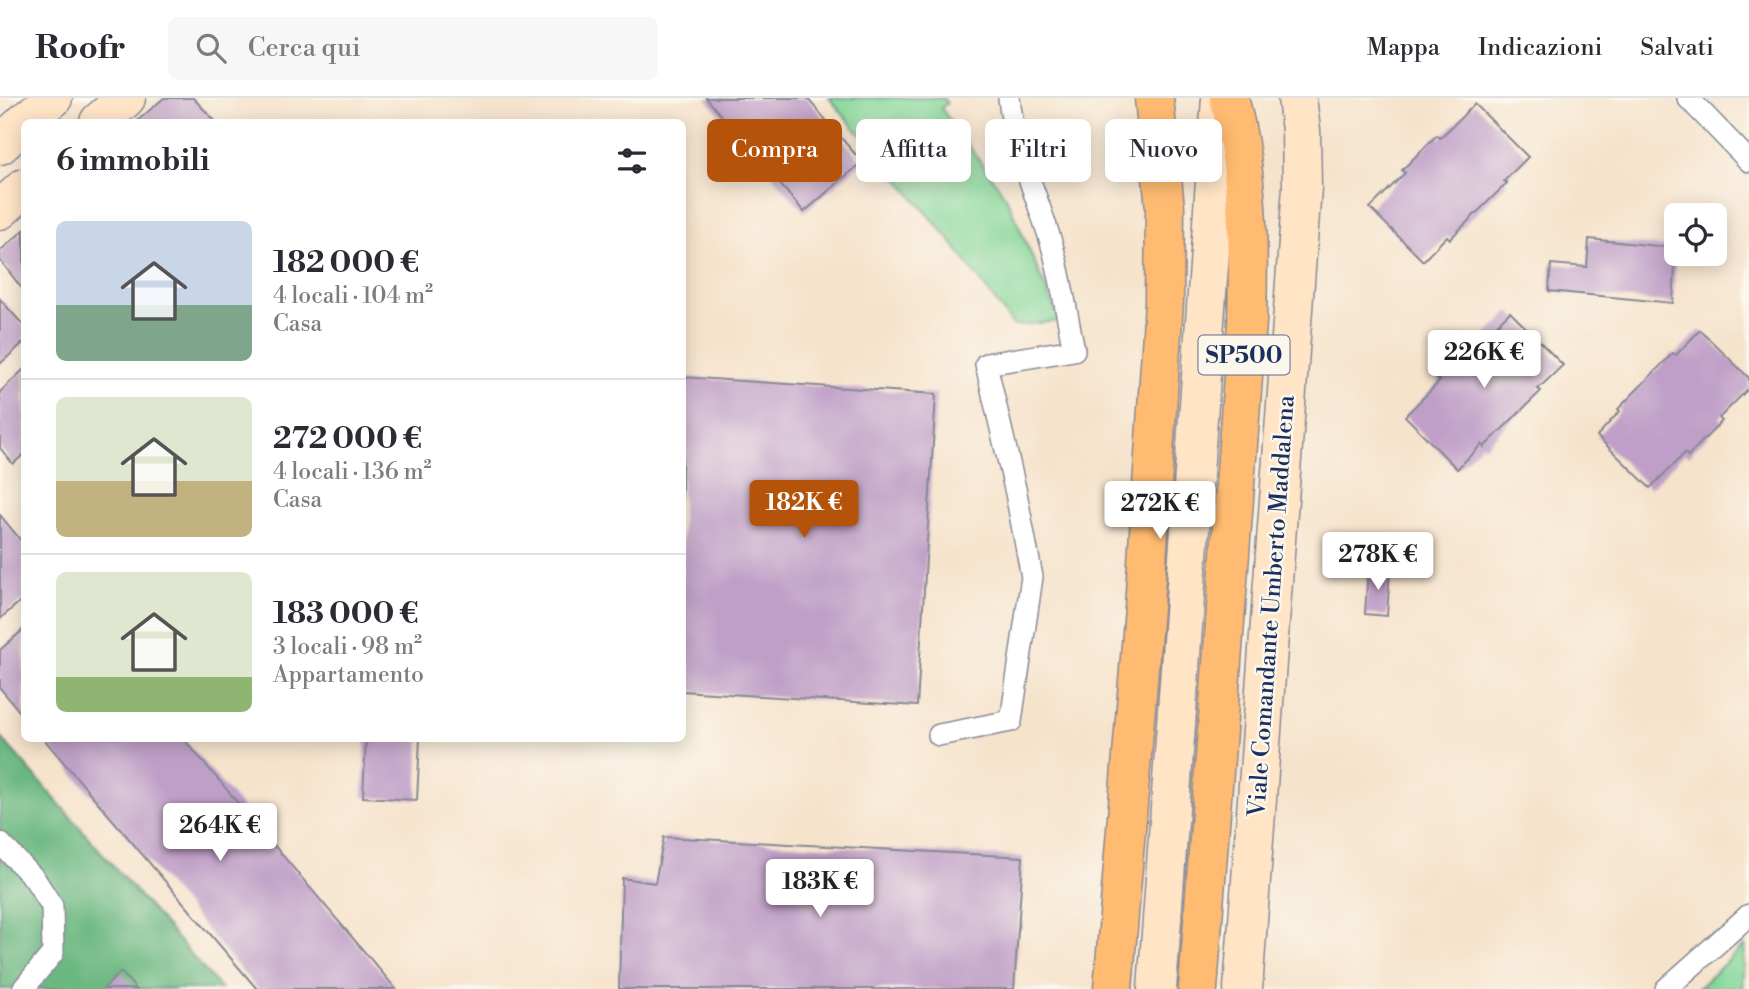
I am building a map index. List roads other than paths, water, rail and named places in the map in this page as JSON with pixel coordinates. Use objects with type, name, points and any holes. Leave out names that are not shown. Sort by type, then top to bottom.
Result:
[{"type":"highway","name":"SP500","points":[[1113,989],[1144,608],[1163,316],[1165,208],[1154,98]]},
{"type":"highway","name":"SP500","points":[[1198,989],[1247,322],[1249,244],[1245,181],[1236,123],[1229,98]]},
{"type":"main road","points":[[29,119],[53,98]]},
{"type":"main road","points":[[102,119],[126,98]]},
{"type":"main road","points":[[1157,989],[1221,98]]},
{"type":"main road","name":"Viale Comandante Umberto Maddalena","points":[[1243,989],[1301,201],[1301,109]]},
{"type":"main road","points":[[0,145],[21,127]]},
{"type":"main road","points":[[0,209],[21,191]]},
{"type":"lane","points":[[939,735],[1011,721],[1032,577],[986,364],[1074,350],[1053,250],[1024,160],[1009,98]]},
{"type":"lane","points":[[1688,98],[1749,161]]},
{"type":"lane","points":[[0,843],[34,878],[52,906],[53,953],[23,989]]},
{"type":"lane","points":[[1666,989],[1749,915]]}]
